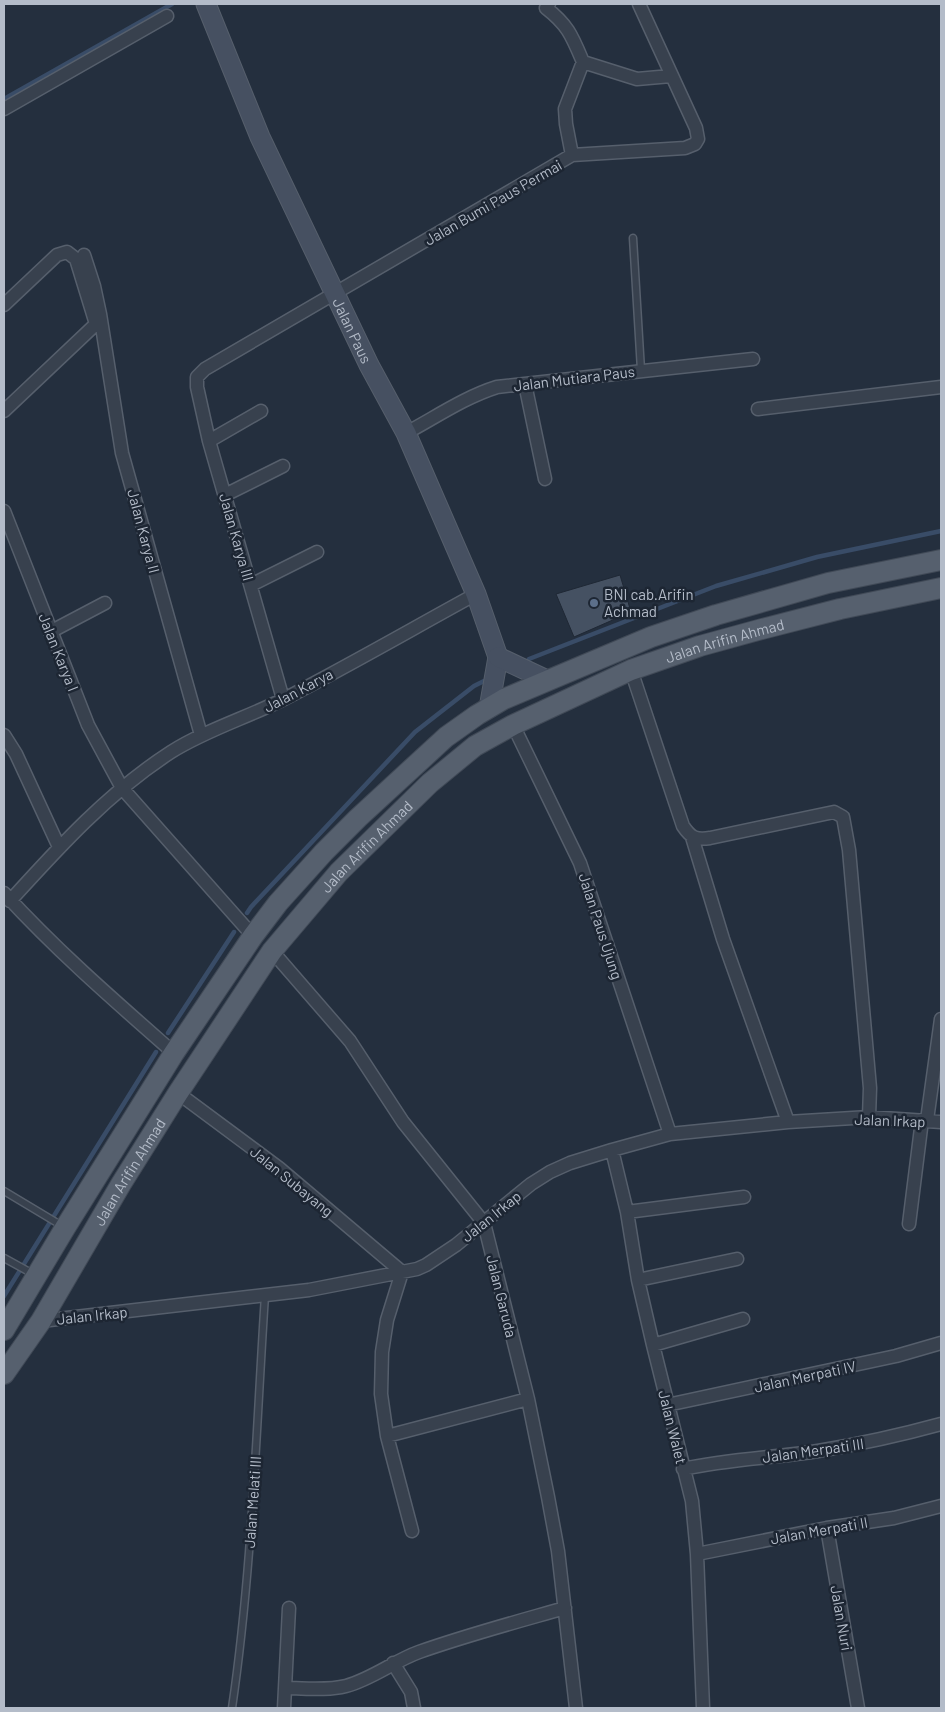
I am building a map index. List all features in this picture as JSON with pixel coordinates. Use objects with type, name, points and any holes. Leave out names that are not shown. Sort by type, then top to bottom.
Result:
[{"type":"main road","name":"Jalan Paus","points":[[206,4],[260,137],[369,365],[406,434],[476,594],[498,657],[489,708]]},
{"type":"main road","name":"Jalan Arifin Ahmad","points":[[4,1330],[30,1273],[60,1225],[253,936],[297,881],[358,818],[446,737],[504,698],[650,637],[716,615],[828,583],[941,560]]},
{"type":"main road","points":[[899,569],[904,595]]},
{"type":"main road","name":"Jalan Arifin Ahmad","points":[[7,1364],[41,1321],[121,1184],[178,1093],[272,951],[340,872],[430,783],[476,746],[513,725],[631,670],[700,646],[762,629],[840,609],[941,588]]},
{"type":"main road","points":[[498,657],[547,680]]},
{"type":"street","name":"Jalan Bumi Paus Permai","points":[[199,374],[572,155],[685,148],[695,144],[698,139],[696,128],[639,4]]},
{"type":"street","points":[[543,5],[558,17],[569,30],[583,62],[566,109],[566,124],[572,155]]},
{"type":"street","points":[[4,109],[167,16]]},
{"type":"street","points":[[583,62],[637,79],[671,76]]},
{"type":"street","points":[[4,305],[57,255],[67,252],[76,259],[96,324],[4,411]]},
{"type":"street","name":"Jalan Karya II","points":[[84,255],[94,286],[102,325],[122,453],[201,734]]},
{"type":"street","name":"Jalan Mutiara Paus","points":[[406,434],[484,392],[497,387],[753,358]]},
{"type":"street","name":"Jalan Karya III","points":[[199,374],[197,381],[209,441],[283,699]]},
{"type":"street","points":[[525,384],[545,479]]},
{"type":"street","points":[[758,409],[941,387]]},
{"type":"street","points":[[209,441],[261,411]]},
{"type":"street","points":[[225,495],[283,466]]},
{"type":"street","name":"Jalan Karya I","points":[[4,511],[88,725],[122,788]]},
{"type":"street","points":[[251,585],[317,552]]},
{"type":"street","name":"Jalan Karya","points":[[7,897],[122,788],[171,752],[201,734],[283,699],[476,594]]},
{"type":"street","points":[[50,632],[105,604]]},
{"type":"street","points":[[631,670],[683,826],[692,837],[723,939],[788,1122]]},
{"type":"street","name":"Jalan Paus Ujung","points":[[513,725],[580,863],[670,1134]]},
{"type":"street","points":[[4,735],[16,754],[59,847]]},
{"type":"street","points":[[122,788],[253,936]]},
{"type":"street","points":[[692,837],[700,839],[710,838],[834,812],[841,815],[849,850],[870,1088],[870,1117]]},
{"type":"street","points":[[7,897],[36,928],[174,1053]]},
{"type":"street","name":"Jalan Garuda","points":[[272,951],[350,1041],[403,1122],[484,1223],[528,1399],[558,1551],[574,1708]]},
{"type":"street","points":[[909,1224],[941,1019]]},
{"type":"street","name":"Jalan Subayang","points":[[178,1093],[279,1168],[402,1272]]},
{"type":"street","name":"Jalan Irkap","points":[[41,1321],[309,1290],[402,1272],[426,1265],[456,1245],[531,1184],[550,1172],[570,1163],[670,1134],[788,1122],[870,1117],[941,1122]]},
{"type":"street","name":"Jalan Walet","points":[[612,1150],[626,1212],[638,1280],[692,1501],[697,1554],[703,1708]]},
{"type":"street","points":[[626,1212],[744,1196]]},
{"type":"street","points":[[638,1280],[737,1259]]},
{"type":"street","points":[[402,1272],[387,1320],[382,1352],[381,1394],[387,1436],[412,1532]]},
{"type":"street","points":[[653,1345],[743,1320]]},
{"type":"street","name":"Jalan Merpati IV","points":[[667,1405],[896,1356],[941,1343]]},
{"type":"street","points":[[387,1436],[528,1399]]},
{"type":"street","name":"Jalan Merpati III","points":[[683,1469],[710,1463],[818,1451],[869,1442],[941,1424]]},
{"type":"street","name":"Jalan Merpati II","points":[[697,1554],[827,1528],[894,1518],[941,1506]]},
{"type":"street","name":"Jalan Nuri","points":[[827,1528],[858,1708]]},
{"type":"street","points":[[284,1708],[289,1608]]},
{"type":"street","points":[[285,1688],[326,1689],[347,1686],[418,1652],[565,1608]]},
{"type":"street","points":[[393,1663],[411,1692],[414,1708]]},
{"type":"lane","points":[[633,238],[641,370]]},
{"type":"lane","points":[[4,1191],[60,1225]]},
{"type":"lane","points":[[4,1258],[30,1273]]},
{"type":"lane","name":"Jalan Melati III","points":[[232,1708],[240,1656],[247,1572],[265,1295]]},
{"type":"building","name":"BNI cab.Arifin Achmad","points":[[620,575],[631,612],[574,637],[556,594]]},
{"type":"waterway","points":[[4,99],[172,4]]},
{"type":"waterway","points":[[529,659],[716,586],[817,557],[941,531]]},
{"type":"waterway","points":[[247,913],[415,732],[474,686],[484,681]]},
{"type":"waterway","points":[[168,1033],[234,932]]},
{"type":"waterway","points":[[4,1296],[156,1052]]},
{"type":"place","name":"BNI cab.Arifin Achmad","points":[[594,603]]}]
